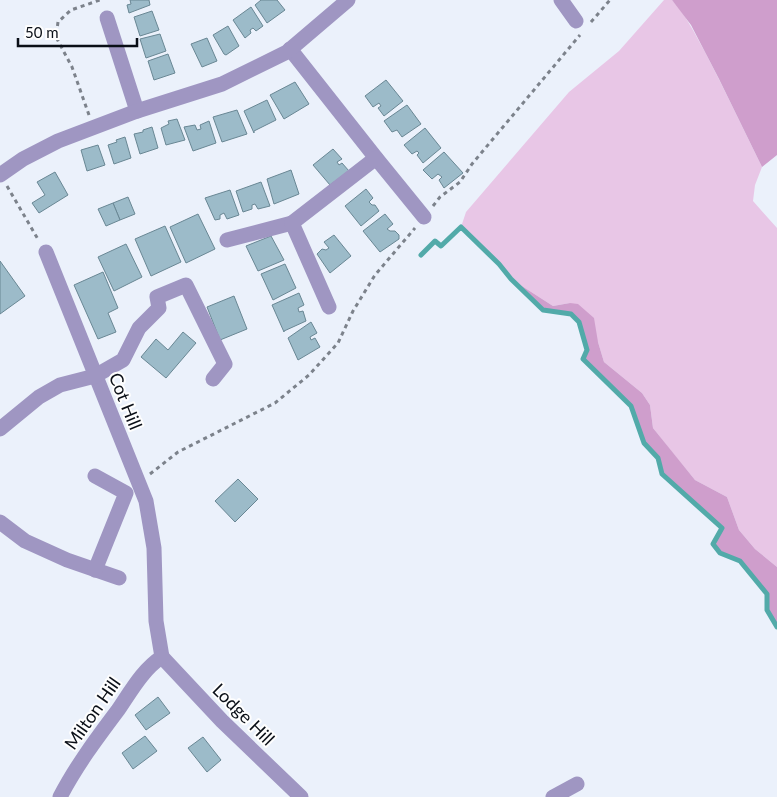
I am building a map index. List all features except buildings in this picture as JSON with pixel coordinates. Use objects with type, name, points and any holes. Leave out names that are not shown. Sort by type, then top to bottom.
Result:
[{"type":"street","points":[[0,175],[23,159],[58,141],[137,111],[222,84],[290,49],[348,0]]},
{"type":"street","points":[[561,0],[584,24]]},
{"type":"street","points":[[107,18],[137,111]]},
{"type":"street","points":[[290,49],[424,217]]},
{"type":"street","points":[[227,240],[292,223],[376,158]]},
{"type":"street","points":[[292,223],[329,307]]},
{"type":"street","name":"Cot Hill","points":[[46,252],[146,501],[154,548],[156,621],[162,657]]},
{"type":"street","points":[[0,429],[39,398],[60,385],[95,376],[123,360],[139,328],[159,308],[157,297],[186,285],[225,364],[213,379]]},
{"type":"street","points":[[95,476],[126,493],[95,570]]},
{"type":"street","points":[[0,522],[25,541],[67,560],[119,578]]},
{"type":"street","name":"Milton Hill","points":[[60,797],[84,757],[150,665],[162,657]]},
{"type":"street","name":"Lodge Hill","points":[[162,657],[222,721],[301,797]]},
{"type":"street","points":[[553,797],[577,784]]},
{"type":"path","points":[[94,128],[72,67],[56,37],[58,22],[71,10],[100,0]]},
{"type":"path","points":[[140,485],[156,468],[178,452],[275,403],[310,376],[338,343],[353,311],[375,275],[440,197],[460,182],[472,164],[584,24],[610,0]]},
{"type":"path","points":[[0,175],[46,252]]},
{"type":"shaded area","points":[[664,0],[672,0],[686,18],[727,95],[762,167],[755,185],[753,201],[777,228],[777,567],[755,549],[739,530],[727,497],[695,480],[653,428],[650,405],[642,393],[604,362],[598,342],[570,303],[553,306],[511,279],[499,264],[461,227],[466,212],[569,92],[619,51]]},
{"type":"shaded area","points":[[672,0],[777,0],[777,155],[762,167],[691,25]]},
{"type":"shaded area","points":[[511,279],[553,306],[570,303],[578,304],[594,318],[604,362],[642,393],[650,405],[653,428],[695,480],[727,497],[739,530],[755,549],[777,567],[777,627],[767,610],[767,594],[740,561],[720,553],[713,544],[721,528],[662,474],[658,458],[644,443],[631,406],[583,359],[587,350],[579,322],[571,314],[543,310]]},
{"type":"waterway","points":[[421,255],[435,241],[441,246],[461,227],[543,310],[571,314],[579,322],[587,350],[583,359],[631,406],[644,443],[658,458],[662,474],[722,528],[713,544],[720,553],[740,561],[767,594],[767,610],[777,627]]}]
